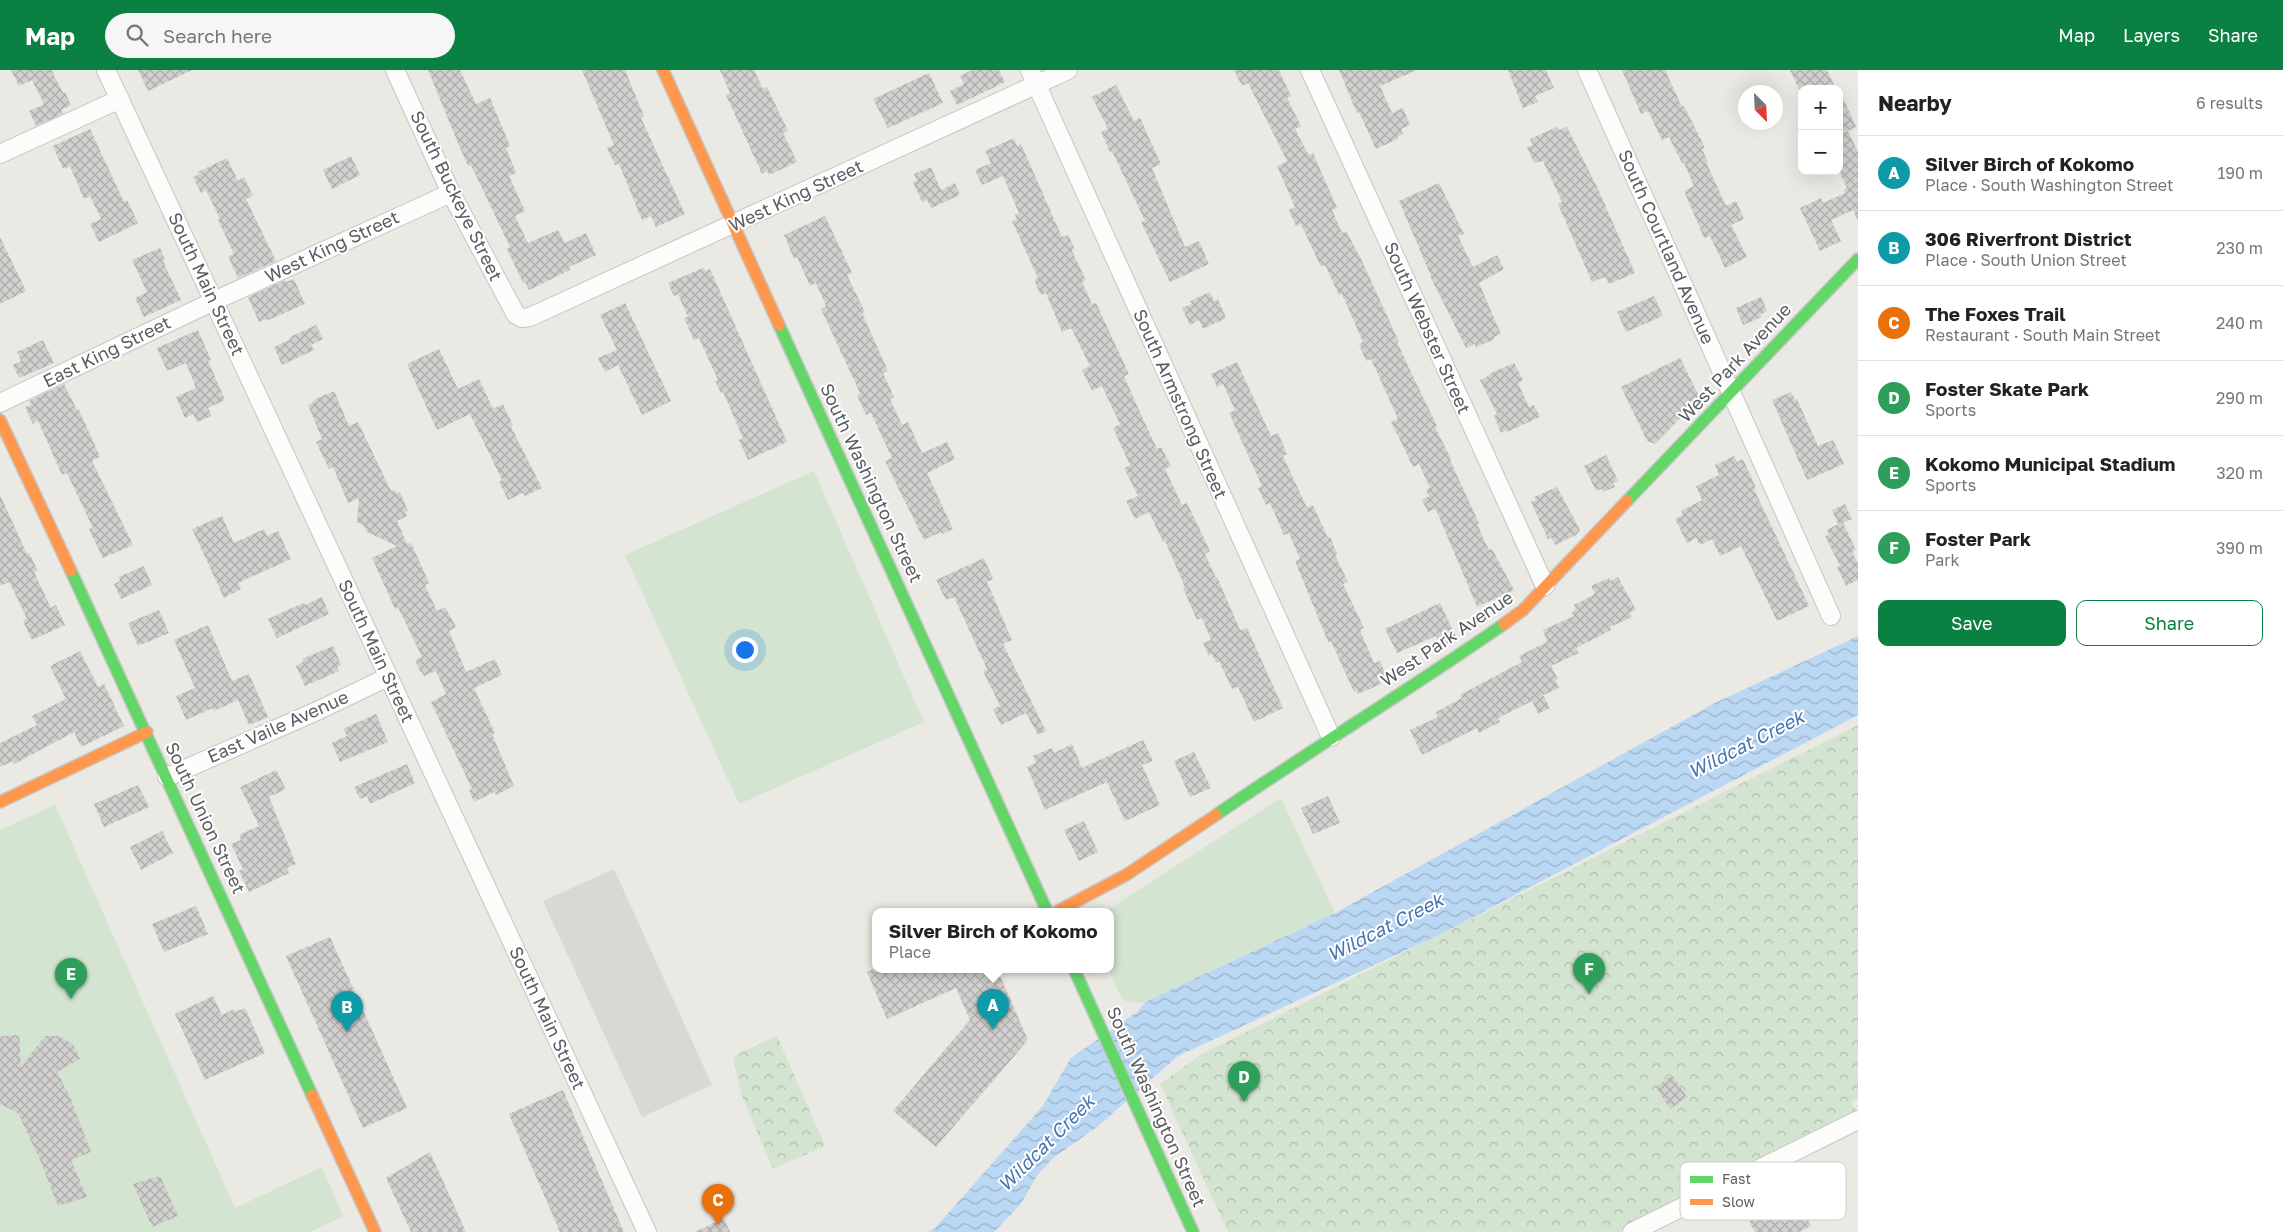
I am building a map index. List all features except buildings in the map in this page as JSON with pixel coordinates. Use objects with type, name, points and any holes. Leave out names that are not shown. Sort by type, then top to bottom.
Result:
[{"type":"main road","name":"South Washington Street","points":[[663,70],[1046,908]]},
{"type":"main road","name":"West Park Avenue","points":[[1064,908],[1126,875],[1331,737],[1499,628],[1523,610],[1858,259]]},
{"type":"main road","name":"South Union Street","points":[[0,420],[147,732],[375,1232]]},
{"type":"main road","points":[[0,802],[147,732]]},
{"type":"main road","name":"South Washington Street","points":[[1076,973],[1193,1232]]},
{"type":"street","name":"South Main Street","points":[[106,70],[647,1232]]},
{"type":"street","name":"South Buckeye Street","points":[[395,70],[451,193],[516,315],[522,318]]},
{"type":"street","name":"West King Street","points":[[522,318],[530,318],[734,225],[1033,78],[1068,70]]},
{"type":"street","name":"South Webster Street","points":[[1310,70],[1545,586]]},
{"type":"street","name":"South Courtland Avenue","points":[[1587,70],[1730,394],[1832,616]]},
{"type":"street","name":"South Armstrong Street","points":[[1033,78],[1331,737]]},
{"type":"street","points":[[0,154],[120,99]]},
{"type":"street","name":"West King Street","points":[[214,301],[451,193]]},
{"type":"street","name":"East King Street","points":[[0,404],[214,301]]},
{"type":"street","name":"East Vaile Avenue","points":[[167,777],[317,711],[388,677]]},
{"type":"street","points":[[1773,1162],[1858,1120]]},
{"type":"street","points":[[1632,1232],[1680,1208]]},
{"type":"shaded area","points":[[614,869],[712,1085],[642,1117],[543,901]]},
{"type":"green space","points":[[814,471],[924,722],[739,804],[625,555]]},
{"type":"green space","points":[[1858,725],[1858,1098],[1851,1102],[1857,1112],[1758,1162],[1680,1162],[1680,1201],[1619,1232],[1228,1232],[1160,1084],[1202,1054]]},
{"type":"green space","points":[[1281,798],[1335,913],[1145,1002],[1133,1003],[1122,999],[1110,973],[1114,973],[1114,908],[1111,908]]},
{"type":"green space","points":[[55,805],[235,1208],[322,1167],[343,1216],[310,1232],[0,1232],[0,830]]},
{"type":"green space","points":[[777,1036],[825,1146],[773,1169],[741,1094],[733,1056]]},
{"type":"water","name":"Wildcat Creek","points":[[1858,636],[1858,715],[1439,935],[1178,1056],[1097,1127],[1053,1158],[1036,1177],[1021,1204],[994,1232],[928,1232],[935,1228],[1042,1107],[1071,1058],[1137,1012],[1145,1002],[1335,913],[1715,703]]},
{"type":"traffic: fast","points":[[1627,501],[1858,259]]},
{"type":"traffic: fast","points":[[779,325],[1046,908]]},
{"type":"traffic: fast","points":[[71,571],[312,1095]]},
{"type":"traffic: fast","points":[[1216,815],[1504,624]]},
{"type":"traffic: fast","points":[[1076,973],[1193,1232]]},
{"type":"traffic: slow","points":[[663,70],[779,325]]},
{"type":"traffic: slow","points":[[0,420],[71,571]]},
{"type":"traffic: slow","points":[[1504,624],[1523,610],[1627,501]]},
{"type":"traffic: slow","points":[[0,802],[147,732]]},
{"type":"traffic: slow","points":[[1064,908],[1126,875],[1216,815]]},
{"type":"traffic: slow","points":[[312,1095],[375,1232]]},
{"type":"place","name":"Foster Park","points":[[1589,994]]},
{"type":"place","name":"Kokomo Municipal Stadium","points":[[71,999]]},
{"type":"place","name":"Silver Birch of Kokomo","points":[[993,1030]]},
{"type":"place","name":"306 Riverfront District","points":[[347,1032]]},
{"type":"place","name":"Foster Skate Park","points":[[1244,1102]]},
{"type":"place","name":"The Foxes Trail","points":[[718,1225]]}]
